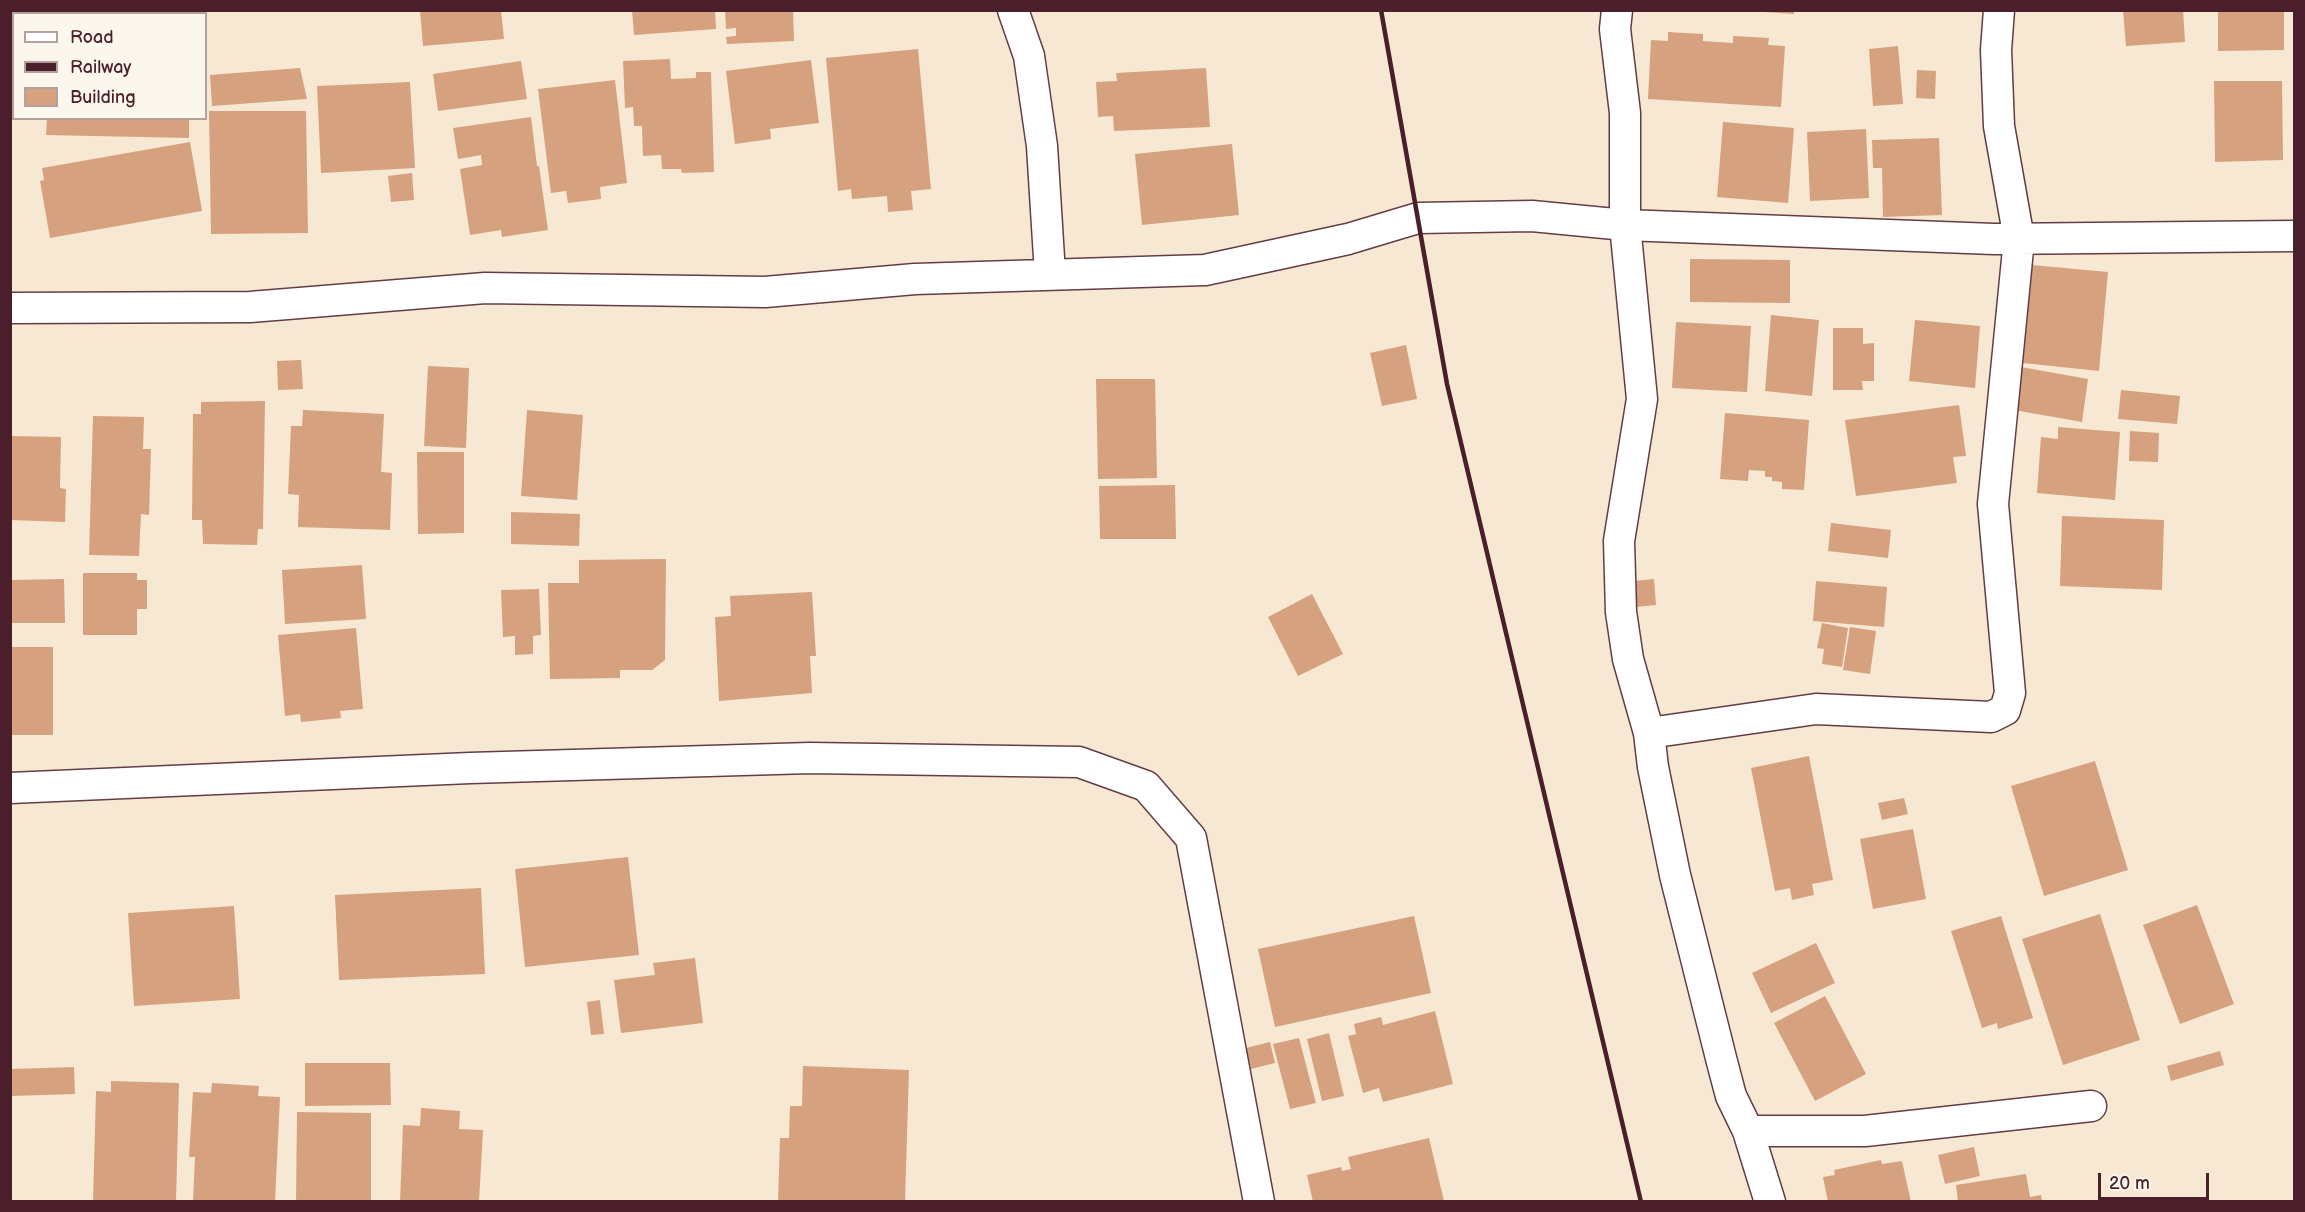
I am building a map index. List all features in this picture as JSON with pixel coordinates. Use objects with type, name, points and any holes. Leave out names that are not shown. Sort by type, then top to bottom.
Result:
[{"type":"street","points":[[1013,10],[1029,56],[1040,135],[1050,274]]},
{"type":"street","points":[[1649,733],[1816,709],[1981,717],[1991,717],[2005,710],[2010,693],[1993,504],[2019,239],[1999,126],[1996,50],[1999,10]]},
{"type":"street","points":[[1614,17],[1625,113],[1625,225],[1642,399],[1619,541],[1622,612],[1628,659],[1649,733],[1673,864],[1731,1096],[1748,1131],[1770,1202]]},
{"type":"street","points":[[10,308],[250,307],[485,288],[765,292],[915,279],[1206,270],[1348,239],[1418,218],[1532,216],[1625,225],[1857,236],[2019,239],[2295,236]]},
{"type":"street","points":[[10,788],[470,768],[810,758],[1079,762],[1146,786],[1191,838],[1259,1202]]},
{"type":"street","points":[[1748,1131],[1865,1131],[2091,1106]]},
{"type":"building","points":[[50,10],[178,10],[178,12],[50,12]]},
{"type":"building","points":[[420,10],[501,10],[504,39],[423,46]]},
{"type":"building","points":[[632,10],[715,10],[716,29],[634,35]]},
{"type":"building","points":[[725,10],[793,10],[794,41],[727,44],[726,37],[736,36],[736,28],[726,29]]},
{"type":"building","points":[[1764,10],[1794,10],[1794,14],[1764,12]]},
{"type":"building","points":[[2123,10],[2183,10],[2185,42],[2126,46]]},
{"type":"building","points":[[2218,10],[2284,10],[2284,50],[2218,51]]},
{"type":"building","points":[[1668,32],[1703,34],[1703,41],[1733,43],[1733,36],[1769,38],[1768,45],[1785,46],[1781,107],[1648,99],[1651,40],[1668,41]]},
{"type":"building","points":[[1898,46],[1903,104],[1873,106],[1869,49]]},
{"type":"building","points":[[918,49],[931,189],[911,191],[913,210],[888,212],[887,196],[852,199],[851,189],[838,191],[826,58]]},
{"type":"building","points":[[670,59],[671,79],[696,78],[696,72],[711,72],[714,172],[682,173],[681,169],[662,169],[661,155],[643,156],[642,126],[634,126],[633,107],[625,108],[623,61]]},
{"type":"building","points":[[811,60],[819,123],[770,129],[771,139],[735,144],[726,71]]},
{"type":"building","points":[[521,61],[527,99],[438,111],[433,74]]},
{"type":"building","points":[[300,68],[307,99],[212,106],[210,75]]},
{"type":"building","points":[[1206,68],[1210,127],[1114,131],[1113,116],[1098,117],[1096,82],[1117,81],[1116,73]]},
{"type":"building","points":[[1917,70],[1936,71],[1935,99],[1916,98]]},
{"type":"building","points":[[615,80],[627,183],[600,187],[601,199],[568,203],[566,191],[551,193],[538,89]]},
{"type":"building","points":[[2214,81],[2282,81],[2283,160],[2215,162]]},
{"type":"building","points":[[410,82],[415,168],[321,173],[317,86]]},
{"type":"building","points":[[209,111],[306,111],[308,233],[211,234]]},
{"type":"building","points":[[531,117],[548,230],[502,237],[501,230],[470,235],[460,169],[482,165],[481,155],[458,159],[453,128]]},
{"type":"building","points":[[47,120],[189,120],[189,138],[46,135]]},
{"type":"building","points":[[1723,122],[1794,128],[1788,203],[1717,197]]},
{"type":"building","points":[[1866,129],[1869,198],[1810,201],[1807,132]]},
{"type":"building","points":[[1939,138],[1942,215],[1883,217],[1882,168],[1873,168],[1872,140]]},
{"type":"building","points":[[190,142],[202,211],[50,238],[40,181],[44,180],[42,168]]},
{"type":"building","points":[[1232,144],[1239,215],[1142,225],[1135,154]]},
{"type":"building","points":[[412,173],[414,200],[391,202],[388,176]]},
{"type":"building","points":[[1690,259],[1790,260],[1790,303],[1690,302]]},
{"type":"building","points":[[2032,265],[2108,272],[2099,371],[2023,363]]},
{"type":"building","points":[[1771,315],[1819,320],[1812,396],[1765,391]]},
{"type":"building","points":[[1915,320],[1980,326],[1975,388],[1909,381]]},
{"type":"building","points":[[1676,322],[1751,326],[1747,392],[1672,388]]},
{"type":"building","points":[[1833,328],[1863,328],[1863,344],[1874,343],[1874,381],[1862,381],[1863,390],[1833,390]]},
{"type":"building","points":[[1406,345],[1417,399],[1382,406],[1370,353]]},
{"type":"building","points":[[301,360],[303,389],[278,390],[277,361]]},
{"type":"building","points":[[428,366],[469,368],[466,448],[424,446]]},
{"type":"building","points":[[2021,367],[2088,379],[2082,422],[2014,410]]},
{"type":"building","points":[[1096,379],[1155,379],[1157,478],[1098,479]]},
{"type":"building","points":[[2121,390],[2180,396],[2177,424],[2118,419]]},
{"type":"building","points":[[265,401],[263,529],[258,529],[257,545],[203,544],[202,520],[192,520],[193,414],[201,414],[201,402]]},
{"type":"building","points":[[1959,405],[1966,456],[1953,457],[1957,483],[1856,496],[1845,420]]},
{"type":"building","points":[[303,410],[384,414],[381,472],[392,473],[390,530],[298,527],[299,495],[288,494],[291,426],[302,426]]},
{"type":"building","points":[[527,410],[583,415],[577,500],[521,496]]},
{"type":"building","points":[[1725,413],[1809,420],[1804,490],[1782,489],[1782,482],[1772,481],[1772,477],[1765,477],[1765,471],[1749,470],[1748,481],[1720,479]]},
{"type":"building","points":[[93,416],[144,417],[143,449],[151,449],[149,515],[141,514],[139,556],[89,555]]},
{"type":"building","points":[[2058,427],[2120,432],[2115,500],[2037,493],[2041,437],[2058,439]]},
{"type":"building","points":[[2130,431],[2159,433],[2158,462],[2129,461]]},
{"type":"building","points":[[10,436],[61,437],[60,488],[66,489],[65,522],[10,520]]},
{"type":"building","points":[[417,452],[464,452],[464,533],[418,534]]},
{"type":"building","points":[[1175,485],[1176,539],[1100,539],[1099,486]]},
{"type":"building","points":[[511,512],[580,514],[579,546],[511,544]]},
{"type":"building","points":[[2062,516],[2164,520],[2162,590],[2060,586]]},
{"type":"building","points":[[1831,523],[1891,530],[1888,558],[1828,551]]},
{"type":"building","points":[[666,559],[665,660],[652,670],[620,670],[620,678],[550,679],[548,583],[579,583],[579,560]]},
{"type":"building","points":[[362,565],[366,619],[285,624],[282,570]]},
{"type":"building","points":[[83,573],[137,573],[137,580],[147,580],[147,609],[137,609],[137,635],[83,635]]},
{"type":"building","points":[[64,579],[65,623],[10,623],[10,580]]},
{"type":"building","points":[[1654,579],[1656,605],[1636,607],[1633,581]]},
{"type":"building","points":[[1816,581],[1887,587],[1884,627],[1813,621]]},
{"type":"building","points":[[539,589],[541,635],[533,636],[533,654],[515,655],[515,636],[503,637],[501,590]]},
{"type":"building","points":[[812,592],[816,656],[810,656],[812,693],[719,701],[715,617],[731,616],[730,596]]},
{"type":"building","points":[[1312,594],[1343,654],[1298,676],[1268,617]]},
{"type":"building","points":[[1822,623],[1848,628],[1842,667],[1822,664],[1824,649],[1817,648]]},
{"type":"building","points":[[1850,627],[1876,631],[1870,674],[1843,670]]},
{"type":"building","points":[[356,628],[363,709],[340,711],[341,718],[301,722],[300,714],[285,716],[278,635]]},
{"type":"building","points":[[10,647],[53,647],[53,735],[10,735]]},
{"type":"building","points":[[1809,756],[1833,880],[1812,884],[1814,895],[1792,900],[1790,888],[1775,891],[1751,768]]},
{"type":"building","points":[[2095,761],[2128,870],[2044,896],[2011,786]]},
{"type":"building","points":[[1904,798],[1908,814],[1882,820],[1878,803]]},
{"type":"building","points":[[1913,829],[1926,899],[1873,909],[1860,839]]},
{"type":"building","points":[[628,857],[639,955],[525,967],[515,869]]},
{"type":"building","points":[[481,888],[485,974],[339,980],[335,895]]},
{"type":"building","points":[[2197,905],[2234,1004],[2180,1024],[2143,925]]},
{"type":"building","points":[[234,906],[240,999],[134,1006],[128,913]]},
{"type":"building","points":[[2100,914],[2140,1040],[2063,1065],[2022,939]]},
{"type":"building","points":[[1414,916],[1431,993],[1275,1027],[1258,949]]},
{"type":"building","points":[[2001,916],[2033,1018],[1998,1029],[1997,1023],[1982,1028],[1951,931]]},
{"type":"building","points":[[1816,943],[1835,983],[1771,1013],[1752,973]]},
{"type":"building","points":[[695,958],[703,1023],[621,1033],[614,980],[655,975],[653,963]]},
{"type":"building","points":[[1825,996],[1866,1074],[1815,1101],[1774,1023]]},
{"type":"building","points":[[600,1000],[604,1034],[591,1035],[587,1002]]},
{"type":"building","points":[[1435,1011],[1453,1084],[1383,1102],[1379,1088],[1363,1093],[1348,1036],[1356,1034],[1354,1024],[1381,1017],[1383,1025]]},
{"type":"building","points":[[1329,1033],[1344,1096],[1322,1101],[1307,1039]]},
{"type":"building","points":[[1299,1038],[1316,1103],[1290,1109],[1273,1044]]},
{"type":"building","points":[[1270,1042],[1275,1063],[1251,1069],[1246,1048]]},
{"type":"building","points":[[2220,1051],[2224,1065],[2171,1081],[2167,1066]]},
{"type":"building","points":[[305,1063],[390,1063],[391,1105],[305,1106]]},
{"type":"building","points":[[803,1066],[909,1070],[905,1202],[778,1202],[780,1138],[789,1138],[790,1106],[802,1106]]},
{"type":"building","points":[[74,1067],[75,1094],[10,1096],[10,1069]]},
{"type":"building","points":[[111,1081],[179,1083],[176,1202],[93,1202],[96,1091],[111,1092]]},
{"type":"building","points":[[212,1083],[259,1086],[258,1096],[280,1097],[275,1202],[193,1202],[195,1157],[189,1157],[193,1092],[211,1093]]},
{"type":"building","points":[[421,1108],[460,1111],[459,1129],[483,1130],[479,1202],[400,1202],[403,1125],[420,1126]]},
{"type":"building","points":[[297,1112],[371,1113],[371,1202],[296,1202]]},
{"type":"building","points":[[1429,1138],[1444,1201],[1313,1202],[1307,1175],[1341,1167],[1342,1171],[1351,1169],[1348,1157]]},
{"type":"building","points":[[1974,1147],[1980,1176],[1945,1184],[1938,1155]]},
{"type":"building","points":[[1881,1160],[1882,1164],[1902,1161],[1911,1202],[1828,1202],[1823,1177],[1835,1175],[1834,1170]]},
{"type":"building","points":[[2026,1174],[2030,1197],[2041,1195],[2042,1202],[1958,1202],[1956,1185]]},
{"type":"railway","points":[[1381,10],[1447,384],[1641,1202]]}]
